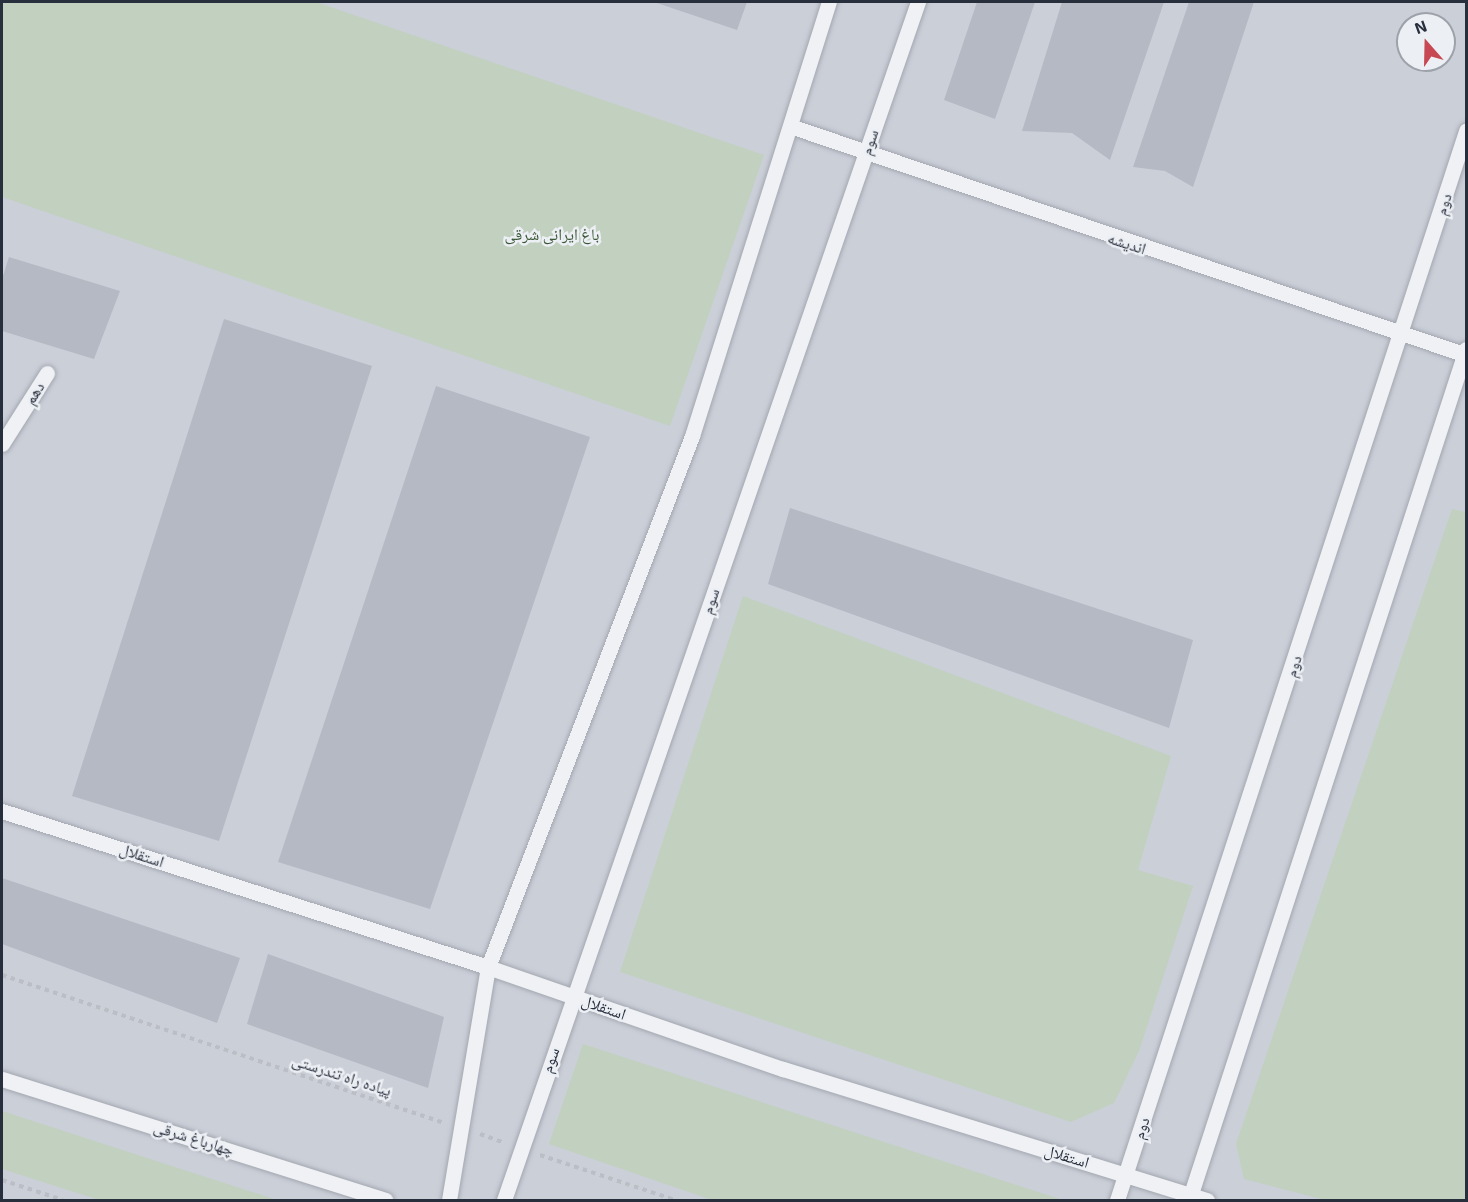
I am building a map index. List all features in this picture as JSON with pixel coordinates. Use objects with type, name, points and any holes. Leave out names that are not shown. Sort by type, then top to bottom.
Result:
[{"type":"lane","points":[[449,1200],[488,967],[692,436],[829,2]]},
{"type":"lane","name":"سوم","points":[[504,1200],[519,1148],[918,2]]},
{"type":"lane","name":"اندیشه","points":[[790,126],[1401,334],[1466,353]]},
{"type":"lane","name":"دوم","points":[[1117,1200],[1467,131]]},
{"type":"lane","points":[[1190,1198],[1466,353]]},
{"type":"lane","name":"دهم","points":[[2,444],[47,373]]},
{"type":"lane","name":"استقلال","points":[[2,811],[488,967],[783,1069],[1126,1174],[1190,1198],[1207,1200]]},
{"type":"lane","name":"چهارباغ شرقی","points":[[2,1079],[385,1200]]},
{"type":"path","name":"پیاده راه تندرستی","points":[[2,975],[675,1200]]},
{"type":"path","points":[[2,1180],[63,1200]]},
{"type":"shaded area","points":[[2,2],[1466,2],[1466,1200],[2,1200]]},
{"type":"green space","name":"باغ ایرانی شرقی","points":[[2,2],[316,2],[764,155],[670,426],[2,197]]},
{"type":"green space","points":[[1452,509],[1466,512],[1466,1200],[1325,1200],[1244,1179],[1236,1144]]},
{"type":"green space","points":[[743,596],[1171,756],[1138,870],[1193,886],[1139,1051],[1114,1103],[1071,1122],[620,972]]},
{"type":"green space","points":[[583,1044],[1063,1200],[712,1200],[549,1144]]},
{"type":"green space","points":[[2,1111],[277,1200],[99,1200],[2,1169]]},
{"type":"building","points":[[654,2],[747,2],[737,30]]},
{"type":"building","points":[[977,2],[1035,2],[995,119],[944,100]]},
{"type":"building","points":[[1062,2],[1164,2],[1110,160],[1072,133],[1022,131]]},
{"type":"building","points":[[1189,2],[1254,2],[1193,187],[1165,171],[1133,167]]},
{"type":"building","points":[[9,257],[120,291],[94,359],[2,331],[2,279]]},
{"type":"building","points":[[224,319],[372,366],[219,841],[72,796]]},
{"type":"building","points":[[436,386],[590,437],[430,909],[278,862]]},
{"type":"building","points":[[790,508],[1193,640],[1169,728],[768,584]]},
{"type":"building","points":[[2,878],[240,958],[217,1023],[2,944]]},
{"type":"building","points":[[268,954],[444,1017],[428,1088],[247,1024]]}]
